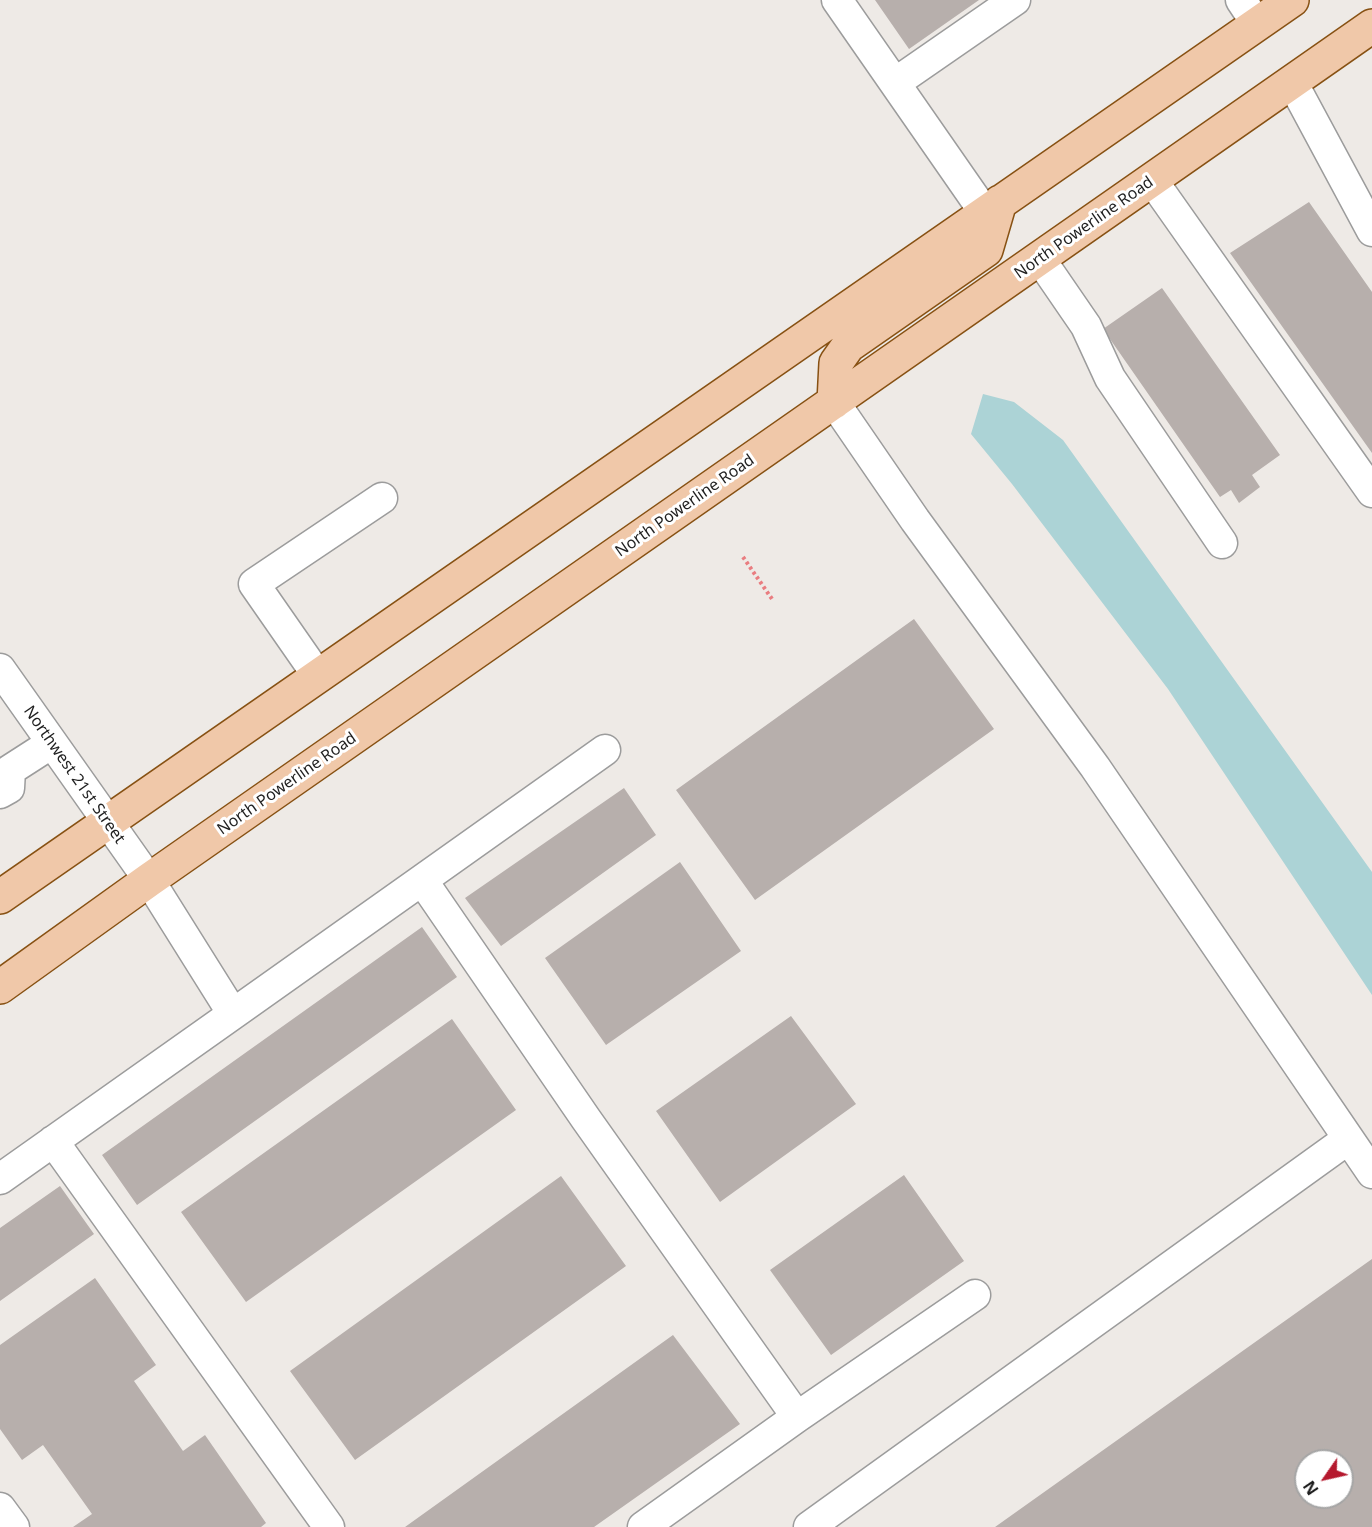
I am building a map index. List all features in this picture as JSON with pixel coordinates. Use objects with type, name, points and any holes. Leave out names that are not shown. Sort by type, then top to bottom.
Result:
[{"type":"main road","points":[[0,897],[993,207],[1249,12],[1292,0]]},
{"type":"main road","name":"North Powerline Road","points":[[0,987],[149,880],[1372,26]]},
{"type":"main road","points":[[834,402],[836,363],[848,346],[986,250],[993,207]]},
{"type":"street","points":[[837,0],[895,83],[993,207]]},
{"type":"street","points":[[895,83],[1015,0]]},
{"type":"street","points":[[1292,82],[1372,231]]},
{"type":"street","points":[[1152,180],[1372,492]]},
{"type":"street","points":[[1040,259],[1086,326],[1110,378],[1222,543]]},
{"type":"street","points":[[834,402],[921,529],[1095,767],[1372,1173]]},
{"type":"street","points":[[318,676],[254,584],[382,498]]},
{"type":"street","name":"Northwest 21st Street","points":[[0,669],[149,880],[233,1014]]},
{"type":"street","points":[[0,794],[9,788],[10,770],[52,742]]},
{"type":"street","points":[[0,1179],[605,750]]},
{"type":"street","points":[[422,880],[586,1119],[797,1417]]},
{"type":"street","points":[[808,1527],[1348,1139]]},
{"type":"street","points":[[53,1142],[329,1527]]},
{"type":"street","points":[[643,1527],[975,1294]]},
{"type":"street","points":[[0,1508],[14,1527]]},
{"type":"path","points":[[743,557],[772,599]]},
{"type":"water","points":[[983,394],[1014,402],[1063,440],[1372,872],[1372,995],[1168,689],[1012,484],[971,434]]},
{"type":"building","points":[[875,0],[979,0],[909,49]]},
{"type":"building","points":[[1309,202],[1372,292],[1372,453],[1230,253]]},
{"type":"building","points":[[1162,288],[1280,455],[1252,475],[1260,487],[1239,503],[1231,490],[1220,497],[1103,329]]},
{"type":"building","points":[[914,619],[994,729],[755,900],[676,790]]},
{"type":"building","points":[[624,788],[656,835],[501,946],[465,898]]},
{"type":"building","points":[[680,862],[741,951],[606,1045],[545,958]]},
{"type":"building","points":[[422,927],[457,977],[137,1205],[102,1155]]},
{"type":"building","points":[[791,1016],[856,1104],[720,1202],[656,1111]]},
{"type":"building","points":[[452,1019],[516,1110],[246,1302],[181,1212]]},
{"type":"building","points":[[904,1175],[964,1261],[831,1355],[770,1270]]},
{"type":"building","points":[[561,1176],[626,1266],[355,1460],[290,1371]]},
{"type":"building","points":[[60,1186],[94,1234],[0,1301],[0,1228]]},
{"type":"building","points":[[1372,1259],[1372,1527],[995,1527]]},
{"type":"building","points":[[95,1278],[156,1365],[134,1381],[183,1451],[205,1435],[266,1523],[261,1527],[73,1527],[92,1514],[43,1445],[22,1460],[0,1429],[0,1345]]},
{"type":"building","points":[[673,1335],[740,1424],[594,1527],[405,1527]]}]
